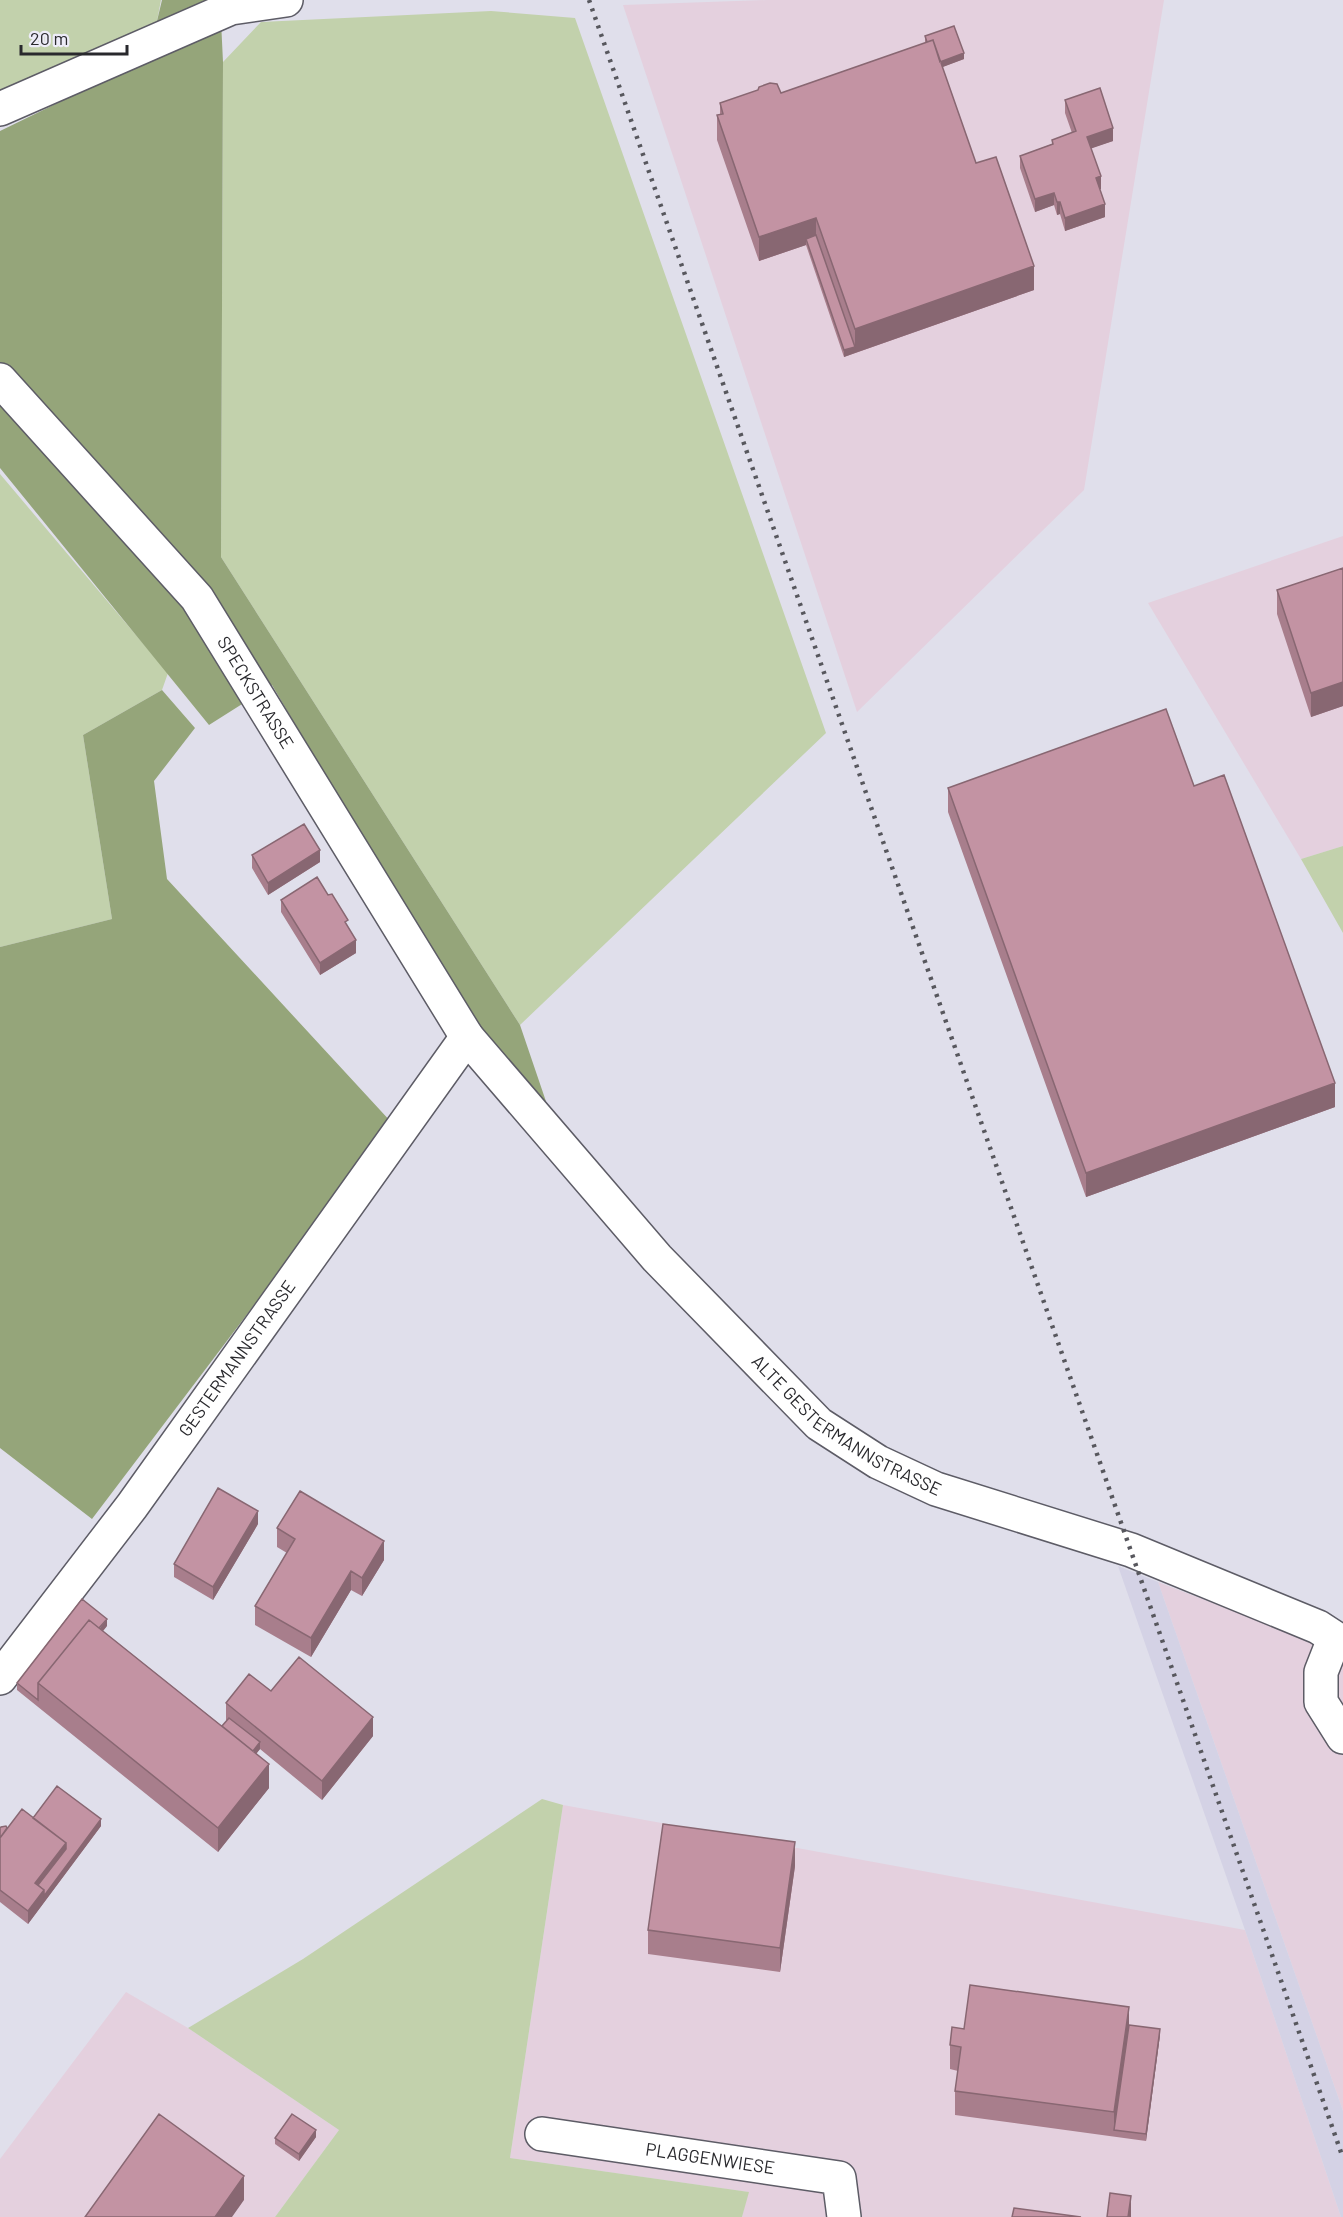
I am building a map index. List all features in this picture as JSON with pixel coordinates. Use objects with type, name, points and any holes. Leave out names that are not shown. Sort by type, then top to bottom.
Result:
[{"type":"street","points":[[0,109],[231,8],[286,0]]},
{"type":"street","name":"SPECKSTRASSE","points":[[0,380],[197,598],[467,1036]]},
{"type":"street","name":"ALTE GESTERMANNSTRASSE","points":[[467,1036],[657,1258],[819,1424],[878,1462],[936,1489],[1131,1550],[1318,1627],[1339,1641]]},
{"type":"street","name":"GESTERMANNSTRASSE","points":[[0,1678],[139,1497],[467,1036]]},
{"type":"street","points":[[1339,1641],[1321,1672],[1321,1702],[1343,1737]]},
{"type":"street","name":"PLAGGENWIESE","points":[[542,2134],[839,2178],[844,2217]]},
{"type":"shaded area","points":[[767,0],[1164,0],[1084,490],[857,712],[623,5]]},
{"type":"shaded area","points":[[1343,536],[1343,846],[1301,859],[1148,603]]},
{"type":"shaded area","points":[[1118,1566],[1158,1582],[1343,2111],[1343,2217],[1341,2217],[1245,1930]]},
{"type":"shaded area","points":[[1158,1582],[1327,1647],[1343,1656],[1343,2111]]},
{"type":"shaded area","points":[[563,1805],[1245,1930],[1341,2217],[742,2217],[748,2192],[510,2158]]},
{"type":"shaded area","points":[[126,1992],[188,2028],[339,2130],[275,2217],[0,2217],[0,2159]]},
{"type":"green space","points":[[0,0],[161,0],[156,26],[0,96]]},
{"type":"green space","points":[[162,0],[220,0],[223,62],[221,557],[520,1025],[554,1125],[476,1032],[272,685],[209,725],[0,468],[0,131],[148,59]]},
{"type":"green space","points":[[491,11],[575,18],[826,733],[520,1025],[221,557],[223,62],[261,22]]},
{"type":"green space","points":[[0,474],[168,673],[162,690],[83,735],[112,919],[0,947]]},
{"type":"green space","points":[[162,690],[195,728],[154,781],[167,879],[392,1123],[92,1519],[0,1448],[0,947],[112,919],[83,735]]},
{"type":"green space","points":[[1343,846],[1343,933],[1301,859]]},
{"type":"green space","points":[[542,1799],[563,1805],[510,2158],[749,2192],[742,2217],[275,2217],[339,2130],[188,2028],[303,1959]]},
{"type":"building","points":[[954,26],[964,53],[940,62],[933,40],[927,42],[925,36]]},
{"type":"building","points":[[933,40],[976,163],[996,157],[1034,266],[855,329],[816,218],[759,237],[717,115],[723,114],[720,103],[758,90],[759,87],[770,83],[777,84],[781,93]]},
{"type":"building","points":[[1100,88],[1113,128],[1087,137],[1101,176],[1096,178],[1105,204],[1065,218],[1060,202],[1057,202],[1054,193],[1035,199],[1020,156],[1053,144],[1052,140],[1076,131],[1065,100]]},
{"type":"building","points":[[816,235],[855,347],[844,350],[806,239]]},
{"type":"building","points":[[1343,568],[1343,682],[1311,693],[1277,590]]},
{"type":"building","points":[[1166,709],[1194,786],[1224,775],[1335,1083],[1086,1173],[948,788]]},
{"type":"building","points":[[304,824],[320,850],[268,883],[252,855]]},
{"type":"building","points":[[317,877],[328,895],[332,894],[348,920],[345,922],[356,940],[320,963],[281,900]]},
{"type":"building","points":[[218,1488],[258,1511],[213,1587],[174,1564]]},
{"type":"building","points":[[300,1491],[384,1541],[362,1578],[351,1571],[311,1638],[255,1606],[295,1539],[277,1528]]},
{"type":"building","points":[[82,1599],[107,1619],[99,1628],[89,1620],[38,1683],[38,1700],[17,1683]]},
{"type":"building","points":[[89,1620],[269,1764],[218,1828],[38,1683]]},
{"type":"building","points":[[299,1657],[373,1717],[322,1781],[226,1703],[249,1674],[271,1691]]},
{"type":"building","points":[[229,1718],[260,1742],[253,1751],[222,1726]]},
{"type":"building","points":[[57,1786],[101,1819],[44,1896],[44,1890],[38,1885],[66,1849],[66,1843],[33,1818]]},
{"type":"building","points":[[22,1809],[66,1843],[35,1883],[44,1890],[28,1911],[0,1890],[0,1838]]},
{"type":"building","points":[[663,1824],[795,1842],[780,1948],[648,1930]]},
{"type":"building","points":[[6,1826],[7,1828],[0,1838],[0,1828]]},
{"type":"building","points":[[970,1985],[1129,2007],[1114,2112],[955,2091],[961,2047],[950,2045],[952,2027],[964,2029]]},
{"type":"building","points":[[1129,2025],[1160,2029],[1146,2134],[1114,2130]]},
{"type":"building","points":[[159,2114],[244,2176],[215,2217],[85,2217]]},
{"type":"building","points":[[292,2114],[316,2130],[299,2154],[275,2138]]},
{"type":"building","points":[[1110,2193],[1131,2196],[1128,2217],[1107,2217]]},
{"type":"building","points":[[1014,2208],[1081,2217],[1012,2217]]},
{"type":"railway","points":[[589,0],[1343,2158]]}]
